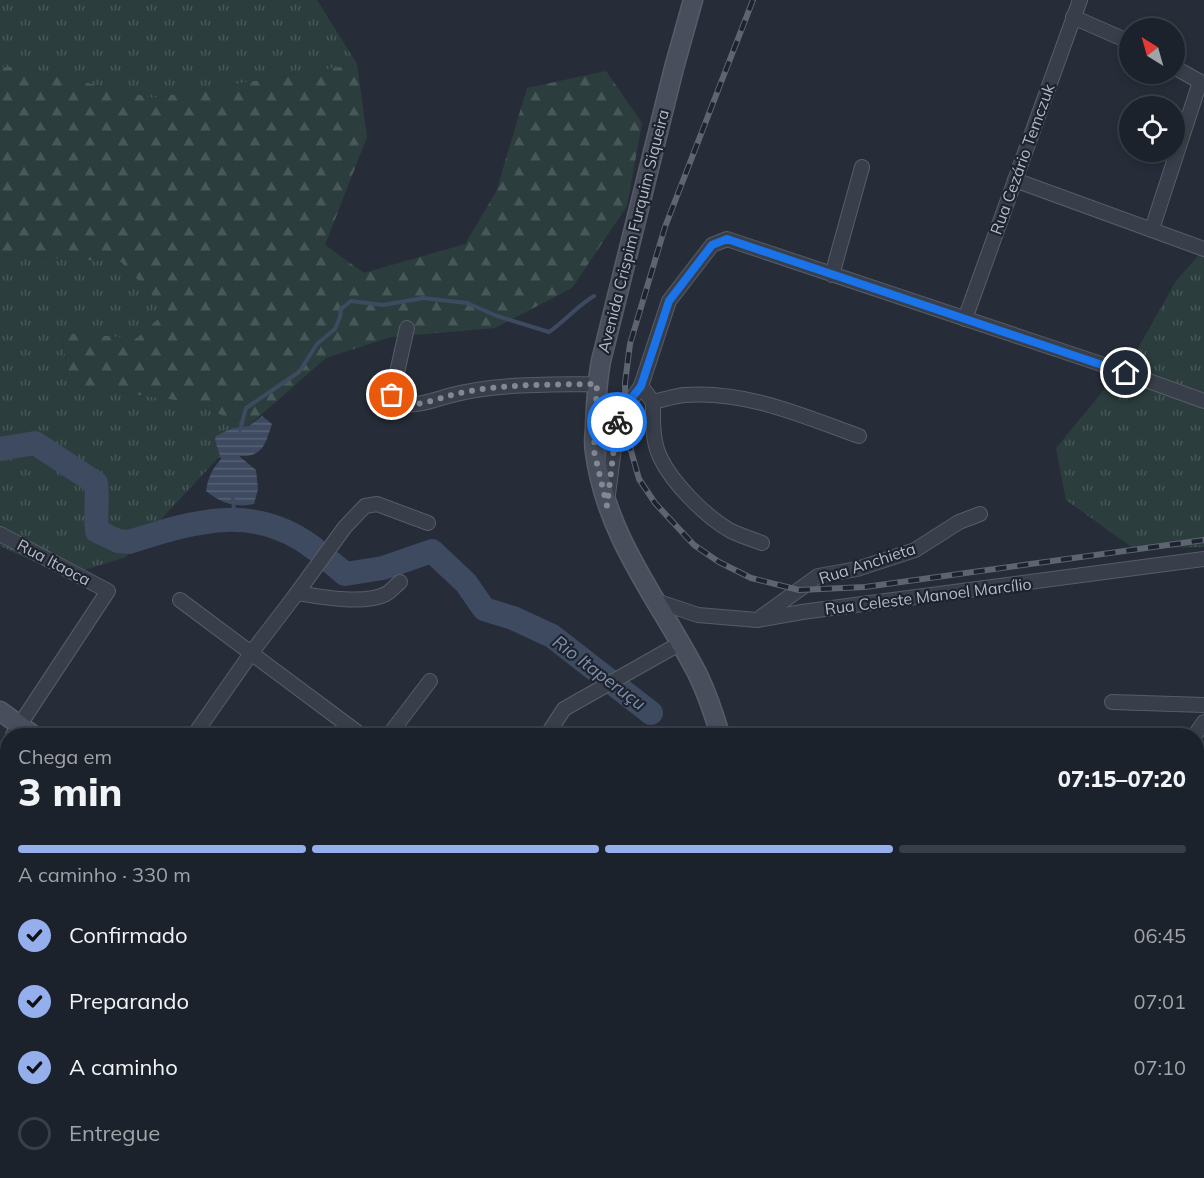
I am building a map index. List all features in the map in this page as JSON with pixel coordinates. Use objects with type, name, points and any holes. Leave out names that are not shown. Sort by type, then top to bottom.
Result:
[{"type":"main road","name":"Avenida Crispim Furquim Siqueira","points":[[693,0],[674,68],[597,384],[594,451],[614,526],[705,692],[718,728]]},
{"type":"main road","name":"Avenida Crispim Furquim Siqueira","points":[[705,692],[702,707],[708,728]]},
{"type":"main road","points":[[0,711],[19,728]]},
{"type":"street","name":"Rua Cezário Temczuk","points":[[965,319],[1080,0]]},
{"type":"street","points":[[1073,17],[1119,37]]},
{"type":"street","points":[[1152,229],[1202,83],[1185,73]]},
{"type":"street","points":[[832,275],[862,167]]},
{"type":"street","points":[[1015,180],[1204,249]]},
{"type":"street","points":[[607,506],[618,418],[641,386],[669,301],[712,245],[727,239],[1204,400]]},
{"type":"street","points":[[407,328],[392,395],[394,401],[399,403],[418,404],[461,392],[505,386],[597,384]]},
{"type":"street","points":[[641,386],[653,402],[654,434],[660,457],[675,480],[699,506],[730,530],[762,543]]},
{"type":"street","points":[[653,402],[682,395],[710,394],[749,399],[859,436]]},
{"type":"street","points":[[199,728],[345,527],[365,506],[377,504],[428,523]]},
{"type":"street","name":"Rua Anchieta","points":[[757,620],[818,576],[857,569],[915,550],[959,522],[981,514]]},
{"type":"street","name":"Rua Itaoca","points":[[0,534],[108,591],[24,728]]},
{"type":"street","name":"Rua Celeste Manoel Marcílio","points":[[653,600],[698,615],[757,620],[1204,559]]},
{"type":"street","points":[[297,593],[330,599],[364,599],[386,594],[400,582]]},
{"type":"street","points":[[180,600],[351,728]]},
{"type":"street","points":[[552,728],[564,709],[680,644]]},
{"type":"street","points":[[394,728],[430,681]]},
{"type":"street","points":[[1112,702],[1204,705]]},
{"type":"green space","points":[[0,0],[317,0],[357,64],[153,98],[14,66],[0,68]]},
{"type":"green space","points":[[357,64],[367,137],[325,245],[364,273],[465,244],[496,192],[527,88],[606,71],[642,123],[627,206],[572,288],[495,328],[391,337],[326,358],[247,427],[196,403],[69,385],[62,333],[137,338],[167,311],[121,262],[0,255],[0,68],[14,66],[153,98]]},
{"type":"green space","points":[[1204,249],[1204,547],[1133,548],[1066,500],[1056,448],[1137,350],[1176,281]]},
{"type":"green space","points":[[0,255],[121,262],[167,311],[137,339],[62,333],[69,385],[196,403],[247,427],[126,557],[65,576],[0,546]]},
{"type":"water","points":[[262,416],[272,424],[265,444],[258,452],[239,456],[256,470],[258,489],[254,504],[234,505],[217,499],[206,491],[211,474],[221,459],[215,440],[216,436],[233,428],[249,426]]},
{"type":"waterway","points":[[240,430],[246,408],[299,372],[317,344],[335,329],[341,309],[351,301],[383,305],[423,298],[467,303],[497,316],[549,332],[594,296]]},
{"type":"waterway","name":"Rio Itaperuçu","points":[[0,449],[35,443],[96,483],[97,531],[118,541],[129,542],[178,528],[224,520],[270,525],[292,534],[315,549]]},
{"type":"waterway","points":[[233,499],[235,518]]},
{"type":"waterway","name":"Rio Itaperuçu","points":[[332,563],[345,574],[383,568],[432,551],[466,583],[484,609],[513,618],[552,636],[651,713]]},
{"type":"railway","points":[[753,0],[665,227],[630,344],[625,383],[626,423],[639,479],[655,503],[694,545],[719,562],[751,578],[799,590],[865,587],[1204,540]]},
{"type":"way so far","points":[[392,395],[394,401],[399,403],[418,404],[461,392],[505,386],[597,384],[594,451],[607,506],[617,422]]},
{"type":"route","points":[[617,422],[626,404],[641,386],[669,301],[712,245],[727,239],[1126,373]]}]
